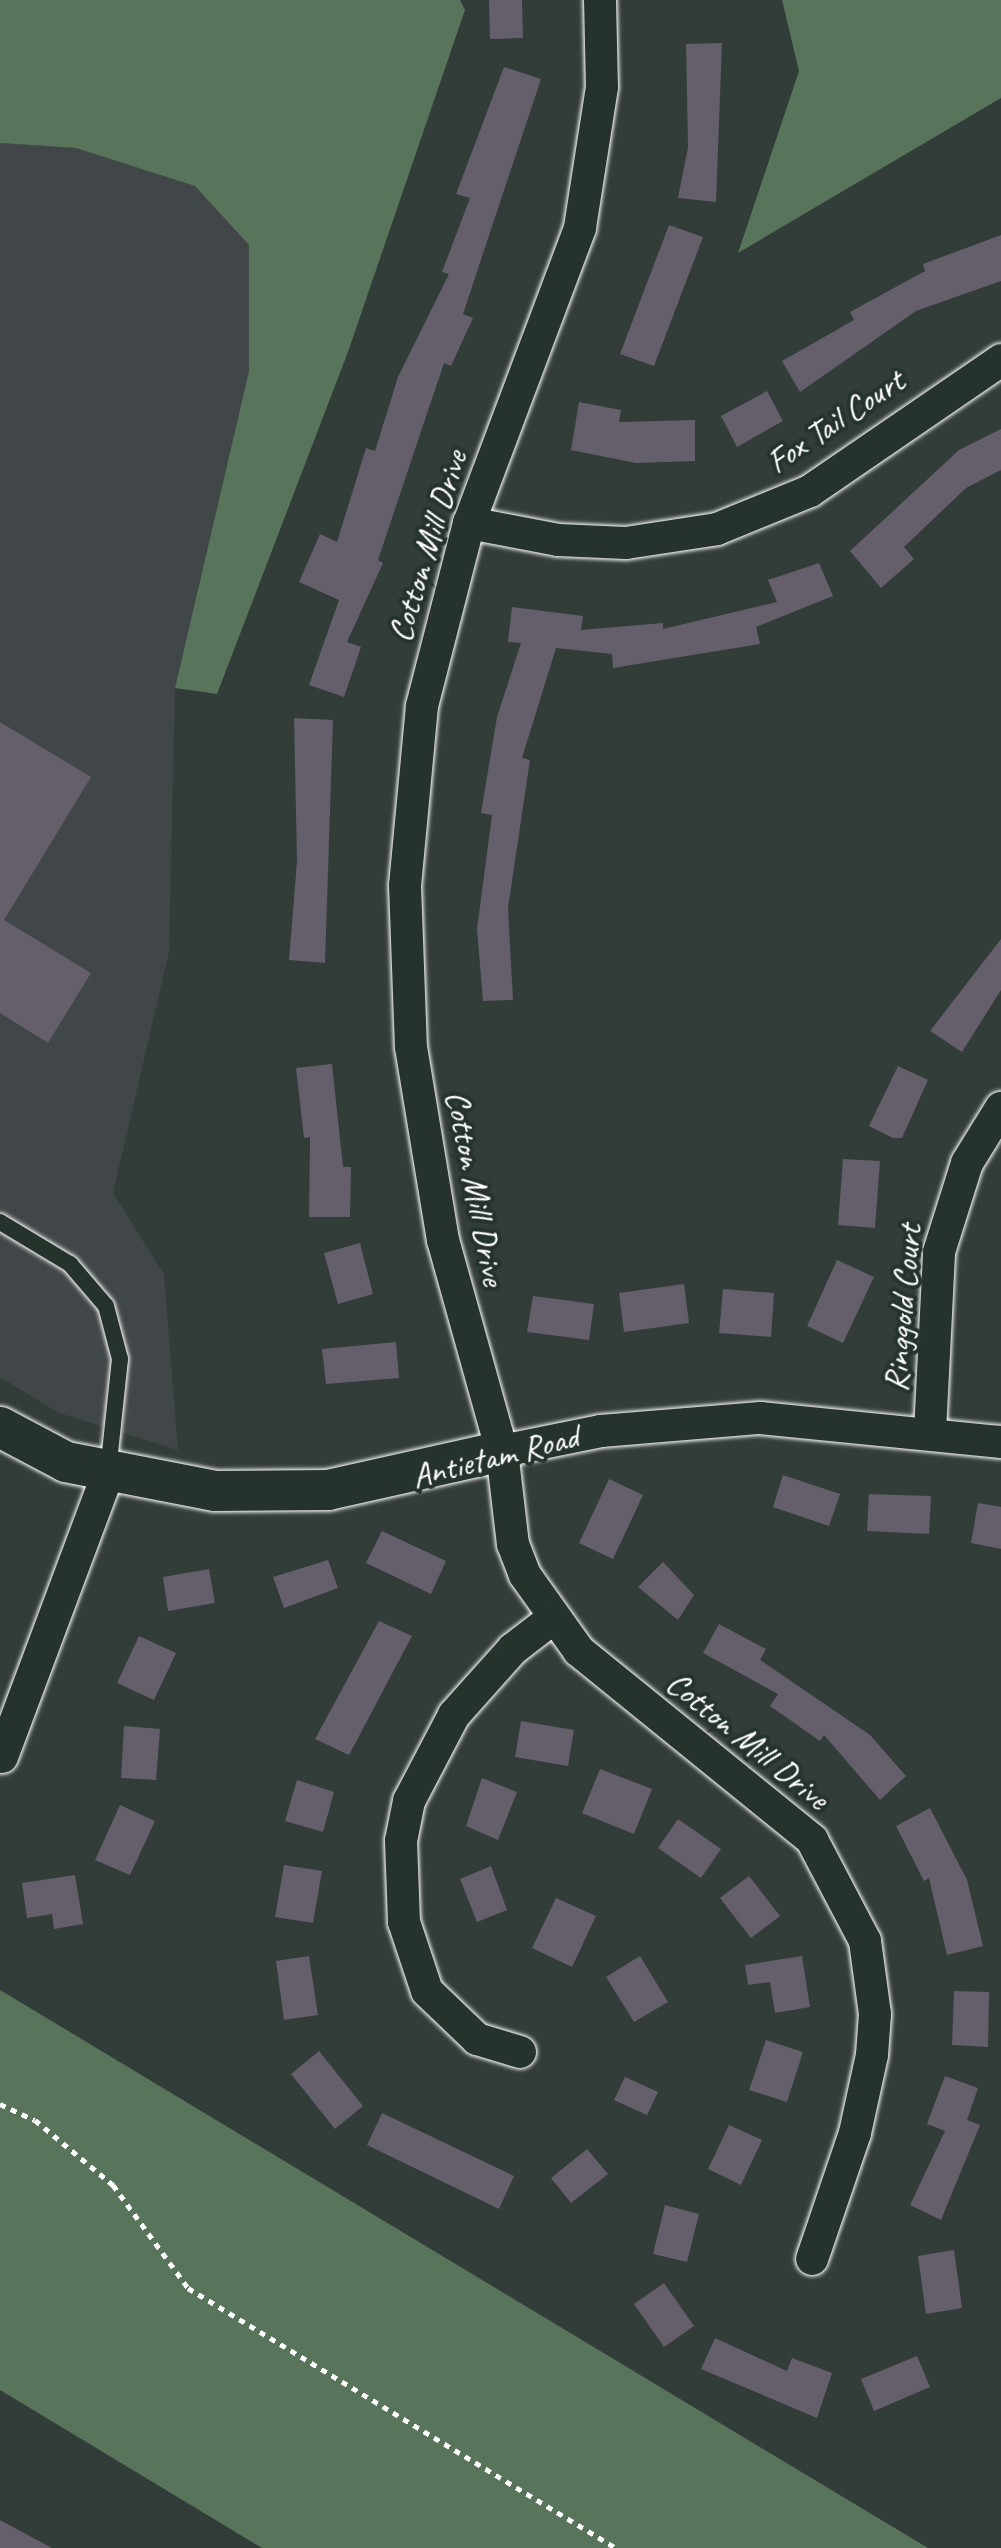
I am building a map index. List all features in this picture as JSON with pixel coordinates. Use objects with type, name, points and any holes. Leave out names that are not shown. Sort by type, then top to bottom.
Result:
[{"type":"street","name":"Cotton Mill Drive","points":[[600,0],[602,87],[580,228],[469,523],[422,706],[405,885],[406,975],[443,1240],[502,1451],[513,1544],[552,1619],[605,1674],[784,1810],[820,1851],[854,1910],[872,1973],[872,2055],[855,2133],[812,2259]]},
{"type":"street","name":"Fox Tail Court","points":[[469,523],[558,540],[626,543],[717,529],[810,491],[1001,360]]},
{"type":"street","name":"Ringgold Court","points":[[930,1432],[939,1252],[967,1163],[1001,1108]]},
{"type":"street","name":"Antietam Road","points":[[0,1427],[66,1462],[108,1473],[215,1491],[328,1490],[502,1451],[694,1421],[841,1421],[1001,1442]]},
{"type":"street","points":[[2,1757],[108,1473]]},
{"type":"street","points":[[520,2052],[477,2039],[427,1991],[404,1922],[401,1841],[409,1801],[454,1715],[513,1649],[552,1619]]},
{"type":"lane","points":[[0,1222],[70,1264],[106,1306],[120,1359],[108,1473]]},
{"type":"path","points":[[0,2104],[35,2120],[113,2185],[188,2288],[616,2548]]},
{"type":"shaded area","points":[[0,143],[76,148],[196,186],[249,245],[249,371],[175,688],[169,952],[113,1193],[164,1274],[178,1450],[59,1413],[0,1377]]},
{"type":"green space","points":[[0,0],[460,0],[465,10],[348,352],[217,694],[175,688],[249,371],[249,245],[195,186],[76,148],[0,143]]},
{"type":"green space","points":[[782,0],[1001,0],[1001,98],[738,253],[799,71]]},
{"type":"green space","points":[[0,1990],[928,2548],[262,2548],[0,2390]]},
{"type":"building","points":[[489,0],[522,0],[523,38],[490,39]]},
{"type":"building","points":[[722,43],[716,202],[678,198],[688,147],[686,44]]},
{"type":"building","points":[[504,67],[541,79],[463,314],[473,318],[451,366],[444,363],[378,560],[383,563],[347,642],[361,647],[344,697],[309,685],[339,600],[299,582],[320,534],[337,542],[366,448],[375,451],[398,377],[449,274],[442,272],[470,198],[456,194]]},
{"type":"building","points":[[669,225],[703,237],[654,366],[620,354]]},
{"type":"building","points":[[1001,235],[1001,281],[916,311],[800,392],[782,361],[854,320],[850,312],[925,271],[923,264]]},
{"type":"building","points":[[767,391],[783,421],[737,447],[721,416]]},
{"type":"building","points":[[579,402],[621,410],[619,422],[695,420],[695,461],[636,463],[571,450]]},
{"type":"building","points":[[1001,429],[1001,470],[966,488],[904,547],[914,559],[881,588],[850,551],[959,450]]},
{"type":"building","points":[[819,563],[833,596],[756,627],[760,644],[613,668],[612,654],[556,648],[522,758],[530,760],[508,908],[513,1000],[483,1001],[477,929],[492,815],[481,813],[497,717],[521,643],[508,642],[512,607],[583,616],[581,630],[663,623],[663,629],[777,602],[768,580]]},
{"type":"building","points":[[294,718],[333,720],[325,963],[289,960],[297,861]]},
{"type":"building","points":[[0,722],[91,777],[4,920],[91,973],[48,1043],[0,1013]]},
{"type":"building","points":[[1001,939],[1001,990],[962,1052],[930,1031]]},
{"type":"building","points":[[332,1064],[343,1167],[351,1167],[350,1217],[309,1217],[310,1137],[304,1138],[296,1068]]},
{"type":"building","points":[[898,1066],[928,1080],[902,1138],[893,1138],[869,1126]]},
{"type":"building","points":[[843,1159],[880,1161],[875,1228],[838,1225]]},
{"type":"building","points":[[360,1243],[373,1294],[338,1304],[324,1253]]},
{"type":"building","points":[[837,1260],[874,1277],[843,1343],[807,1326]]},
{"type":"building","points":[[684,1284],[689,1323],[624,1332],[619,1293]]},
{"type":"building","points":[[723,1289],[774,1293],[771,1337],[719,1333]]},
{"type":"building","points":[[533,1296],[594,1304],[589,1340],[527,1332]]},
{"type":"building","points":[[396,1342],[399,1378],[326,1384],[322,1349]]},
{"type":"building","points":[[783,1475],[840,1494],[829,1526],[773,1507]]},
{"type":"building","points":[[609,1479],[643,1495],[613,1559],[579,1543]]},
{"type":"building","points":[[869,1494],[931,1496],[929,1534],[867,1531]]},
{"type":"building","points":[[978,1503],[1001,1507],[1001,1549],[971,1543]]},
{"type":"building","points":[[382,1531],[446,1561],[431,1594],[366,1563]]},
{"type":"building","points":[[328,1560],[338,1588],[284,1608],[273,1577]]},
{"type":"building","points":[[663,1562],[694,1595],[678,1620],[638,1587]]},
{"type":"building","points":[[209,1569],[215,1603],[168,1611],[163,1577]]},
{"type":"building","points":[[379,1621],[412,1636],[349,1755],[315,1739]]},
{"type":"building","points":[[719,1624],[766,1649],[760,1660],[870,1735],[906,1776],[880,1800],[824,1735],[820,1741],[770,1706],[778,1694],[703,1653]]},
{"type":"building","points":[[139,1636],[176,1653],[154,1700],[117,1683]]},
{"type":"building","points":[[521,1721],[574,1730],[568,1766],[515,1757]]},
{"type":"building","points":[[124,1726],[160,1729],[156,1780],[121,1778]]},
{"type":"building","points":[[600,1769],[652,1789],[634,1834],[582,1813]]},
{"type":"building","points":[[482,1778],[517,1792],[498,1840],[466,1826]]},
{"type":"building","points":[[297,1780],[334,1792],[323,1832],[285,1821]]},
{"type":"building","points":[[120,1805],[155,1821],[130,1875],[95,1860]]},
{"type":"building","points":[[930,1808],[967,1880],[983,1946],[947,1955],[929,1878],[924,1881],[896,1826]]},
{"type":"building","points":[[678,1819],[721,1849],[701,1878],[658,1848]]},
{"type":"building","points":[[284,1865],[322,1871],[313,1923],[275,1917]]},
{"type":"building","points":[[491,1866],[507,1910],[477,1922],[460,1879]]},
{"type":"building","points":[[75,1875],[83,1924],[54,1929],[52,1914],[27,1918],[22,1883]]},
{"type":"building","points":[[749,1876],[780,1916],[751,1938],[720,1898]]},
{"type":"building","points":[[556,1898],[596,1916],[572,1967],[532,1948]]},
{"type":"building","points":[[309,1956],[318,2015],[284,2020],[276,1961]]},
{"type":"building","points":[[640,1956],[668,2002],[634,2022],[606,1977]]},
{"type":"building","points":[[802,1956],[810,2007],[775,2013],[770,1982],[748,1985],[745,1965]]},
{"type":"building","points":[[954,1991],[989,1992],[988,2047],[952,2045]]},
{"type":"building","points":[[766,2040],[803,2052],[787,2102],[749,2090]]},
{"type":"building","points":[[319,2051],[363,2106],[335,2129],[291,2074]]},
{"type":"building","points":[[945,2076],[978,2088],[967,2120],[980,2125],[941,2220],[910,2205],[945,2131],[927,2124]]},
{"type":"building","points":[[625,2077],[658,2092],[647,2115],[614,2100]]},
{"type":"building","points":[[382,2113],[514,2176],[499,2209],[367,2145]]},
{"type":"building","points":[[729,2125],[762,2140],[741,2185],[708,2169]]},
{"type":"building","points":[[587,2149],[608,2174],[571,2203],[551,2178]]},
{"type":"building","points":[[665,2205],[699,2214],[687,2262],[653,2254]]},
{"type":"building","points":[[954,2250],[962,2308],[926,2314],[918,2256]]},
{"type":"building","points":[[664,2283],[694,2326],[664,2347],[634,2304]]},
{"type":"building","points":[[715,2338],[787,2371],[792,2358],[832,2373],[817,2418],[701,2369]]},
{"type":"building","points":[[917,2356],[930,2387],[874,2411],[861,2379]]},
{"type":"building","points":[[0,2520],[52,2548],[0,2548]]}]
